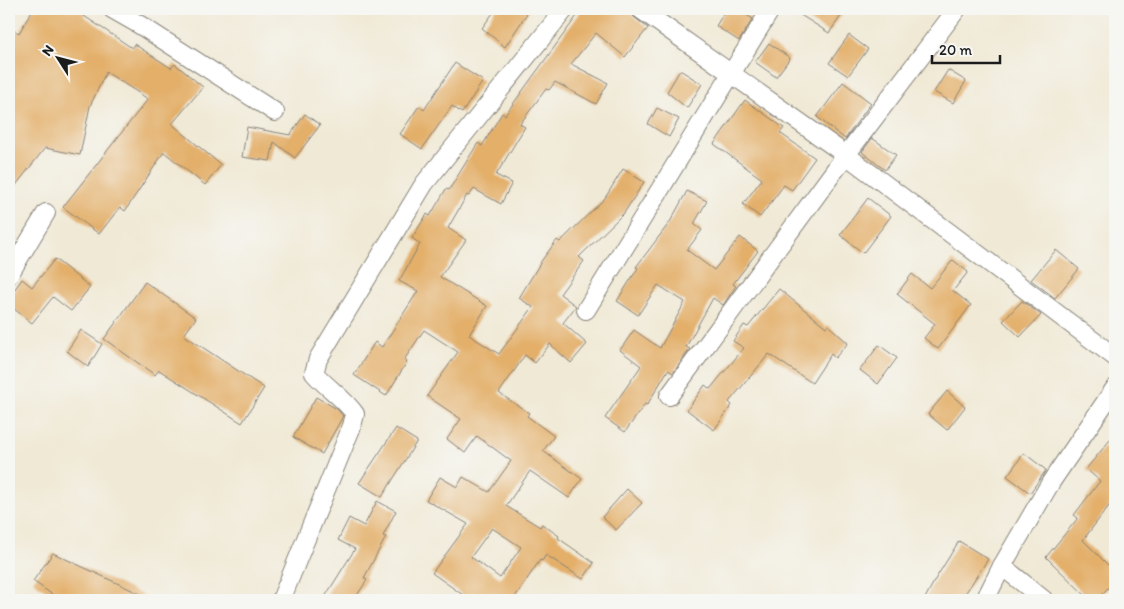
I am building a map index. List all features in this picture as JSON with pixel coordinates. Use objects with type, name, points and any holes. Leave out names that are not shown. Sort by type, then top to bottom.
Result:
[{"type":"street","points":[[112,9],[275,112]]},
{"type":"street","points":[[281,600],[352,426],[355,414],[347,402],[314,373],[318,359],[424,184],[565,9]]},
{"type":"street","points":[[640,9],[846,155],[1115,357]]},
{"type":"street","points":[[586,310],[772,9]]},
{"type":"street","points":[[669,396],[846,155],[957,9]]},
{"type":"street","points":[[9,275],[46,213]]},
{"type":"street","points":[[985,600],[1002,566],[1051,482],[1115,388]]},
{"type":"street","points":[[1002,566],[1044,600]]},
{"type":"building","points":[[33,9],[88,9],[84,16],[132,48],[134,44],[171,68],[175,64],[203,87],[172,124],[221,165],[205,185],[164,152],[125,211],[120,207],[99,234],[63,207],[148,99],[106,72],[90,106],[80,155],[45,148],[9,194],[9,40],[15,31],[19,33]]},
{"type":"building","points":[[496,9],[530,9],[505,47],[482,28]]},
{"type":"building","points":[[582,9],[629,9],[634,17],[648,28],[625,57],[596,33],[571,64],[608,83],[596,104],[555,82],[549,90],[546,89],[520,124],[525,127],[496,175],[512,183],[501,204],[474,189],[469,196],[467,195],[448,228],[466,240],[440,277],[487,306],[469,335],[499,354],[533,307],[519,298],[542,260],[557,240],[560,242],[605,198],[623,169],[644,182],[624,213],[579,257],[584,261],[560,294],[576,306],[563,323],[587,344],[571,363],[550,344],[535,363],[525,355],[499,393],[529,413],[527,416],[554,436],[543,451],[582,479],[569,498],[530,471],[506,506],[540,527],[542,524],[559,536],[558,538],[594,563],[583,579],[546,555],[542,561],[540,560],[513,600],[470,600],[432,573],[468,524],[426,500],[440,477],[457,487],[463,477],[489,492],[511,461],[477,436],[465,453],[447,439],[461,419],[427,396],[458,352],[424,330],[404,360],[407,362],[386,396],[354,375],[375,342],[382,347],[418,291],[399,281],[420,244],[412,238],[427,214],[430,216],[446,189],[449,190],[478,143],[482,146],[502,113],[505,115]],"holes":[[[492,528],[521,547],[500,578],[471,557]]]},
{"type":"building","points":[[726,9],[737,9],[753,19],[739,41],[716,26]]},
{"type":"building","points":[[791,9],[846,9],[829,33]]},
{"type":"building","points":[[849,35],[868,49],[848,76],[829,63]]},
{"type":"building","points":[[769,43],[790,58],[776,77],[755,62]]},
{"type":"building","points":[[455,63],[483,81],[462,113],[452,106],[422,149],[400,134],[419,106],[424,110]]},
{"type":"building","points":[[680,70],[702,84],[687,108],[667,92]]},
{"type":"building","points":[[948,70],[966,81],[953,103],[934,92]]},
{"type":"building","points":[[843,82],[871,103],[845,139],[817,117]]},
{"type":"building","points":[[745,100],[784,128],[780,133],[815,158],[792,190],[784,185],[760,217],[743,204],[762,179],[714,144]]},
{"type":"building","points":[[657,108],[679,119],[669,137],[648,124]]},
{"type":"building","points":[[305,114],[320,125],[295,158],[274,142],[270,161],[242,157],[247,127],[290,135]]},
{"type":"building","points":[[872,138],[896,155],[885,170],[862,152]]},
{"type":"building","points":[[687,191],[707,201],[694,224],[702,230],[687,250],[714,270],[740,237],[758,251],[733,284],[736,286],[723,305],[713,298],[686,347],[690,349],[673,373],[668,370],[647,405],[645,404],[625,432],[605,418],[641,366],[620,350],[634,330],[660,348],[685,302],[658,285],[638,315],[617,301],[638,268],[636,267],[670,222]]},
{"type":"building","points":[[868,198],[891,216],[863,253],[840,235]]},
{"type":"building","points":[[1056,250],[1079,269],[1055,298],[1031,280]]},
{"type":"building","points":[[55,259],[90,287],[71,311],[53,297],[32,323],[9,305],[9,297],[22,279],[32,287]]},
{"type":"building","points":[[953,260],[968,272],[953,291],[971,305],[938,349],[924,338],[935,324],[897,294],[912,274],[930,288]]},
{"type":"building","points":[[145,282],[196,318],[184,335],[264,388],[242,423],[159,370],[155,375],[104,339]]},
{"type":"building","points":[[779,289],[826,327],[828,325],[848,343],[835,358],[831,354],[812,383],[769,354],[729,402],[732,405],[714,430],[687,410],[705,385],[710,389],[744,348],[733,341],[744,325],[748,327]]},
{"type":"building","points":[[1022,301],[1041,315],[1020,337],[1003,321]]},
{"type":"building","points":[[81,330],[102,344],[88,367],[67,351]]},
{"type":"building","points":[[879,345],[897,358],[878,384],[860,370]]},
{"type":"building","points":[[947,391],[965,407],[947,430],[928,414]]},
{"type":"building","points":[[316,397],[337,409],[343,416],[322,454],[293,437]]},
{"type":"building","points":[[396,428],[417,441],[382,497],[359,483]]},
{"type":"building","points":[[1115,434],[1115,498],[1083,540],[1115,572],[1115,581],[1096,600],[1090,600],[1046,557],[1078,518],[1074,515],[1100,481],[1086,469]]},
{"type":"building","points":[[1024,453],[1046,470],[1030,493],[1007,476]]},
{"type":"building","points":[[627,489],[642,503],[616,530],[602,517]]},
{"type":"building","points":[[377,501],[396,511],[383,536],[386,537],[364,578],[367,580],[354,600],[323,600],[355,549],[338,540],[349,518],[364,526]]},
{"type":"building","points":[[959,541],[988,559],[961,600],[924,600],[936,578]]},
{"type":"building","points":[[53,553],[153,600],[60,600],[33,581]]}]
